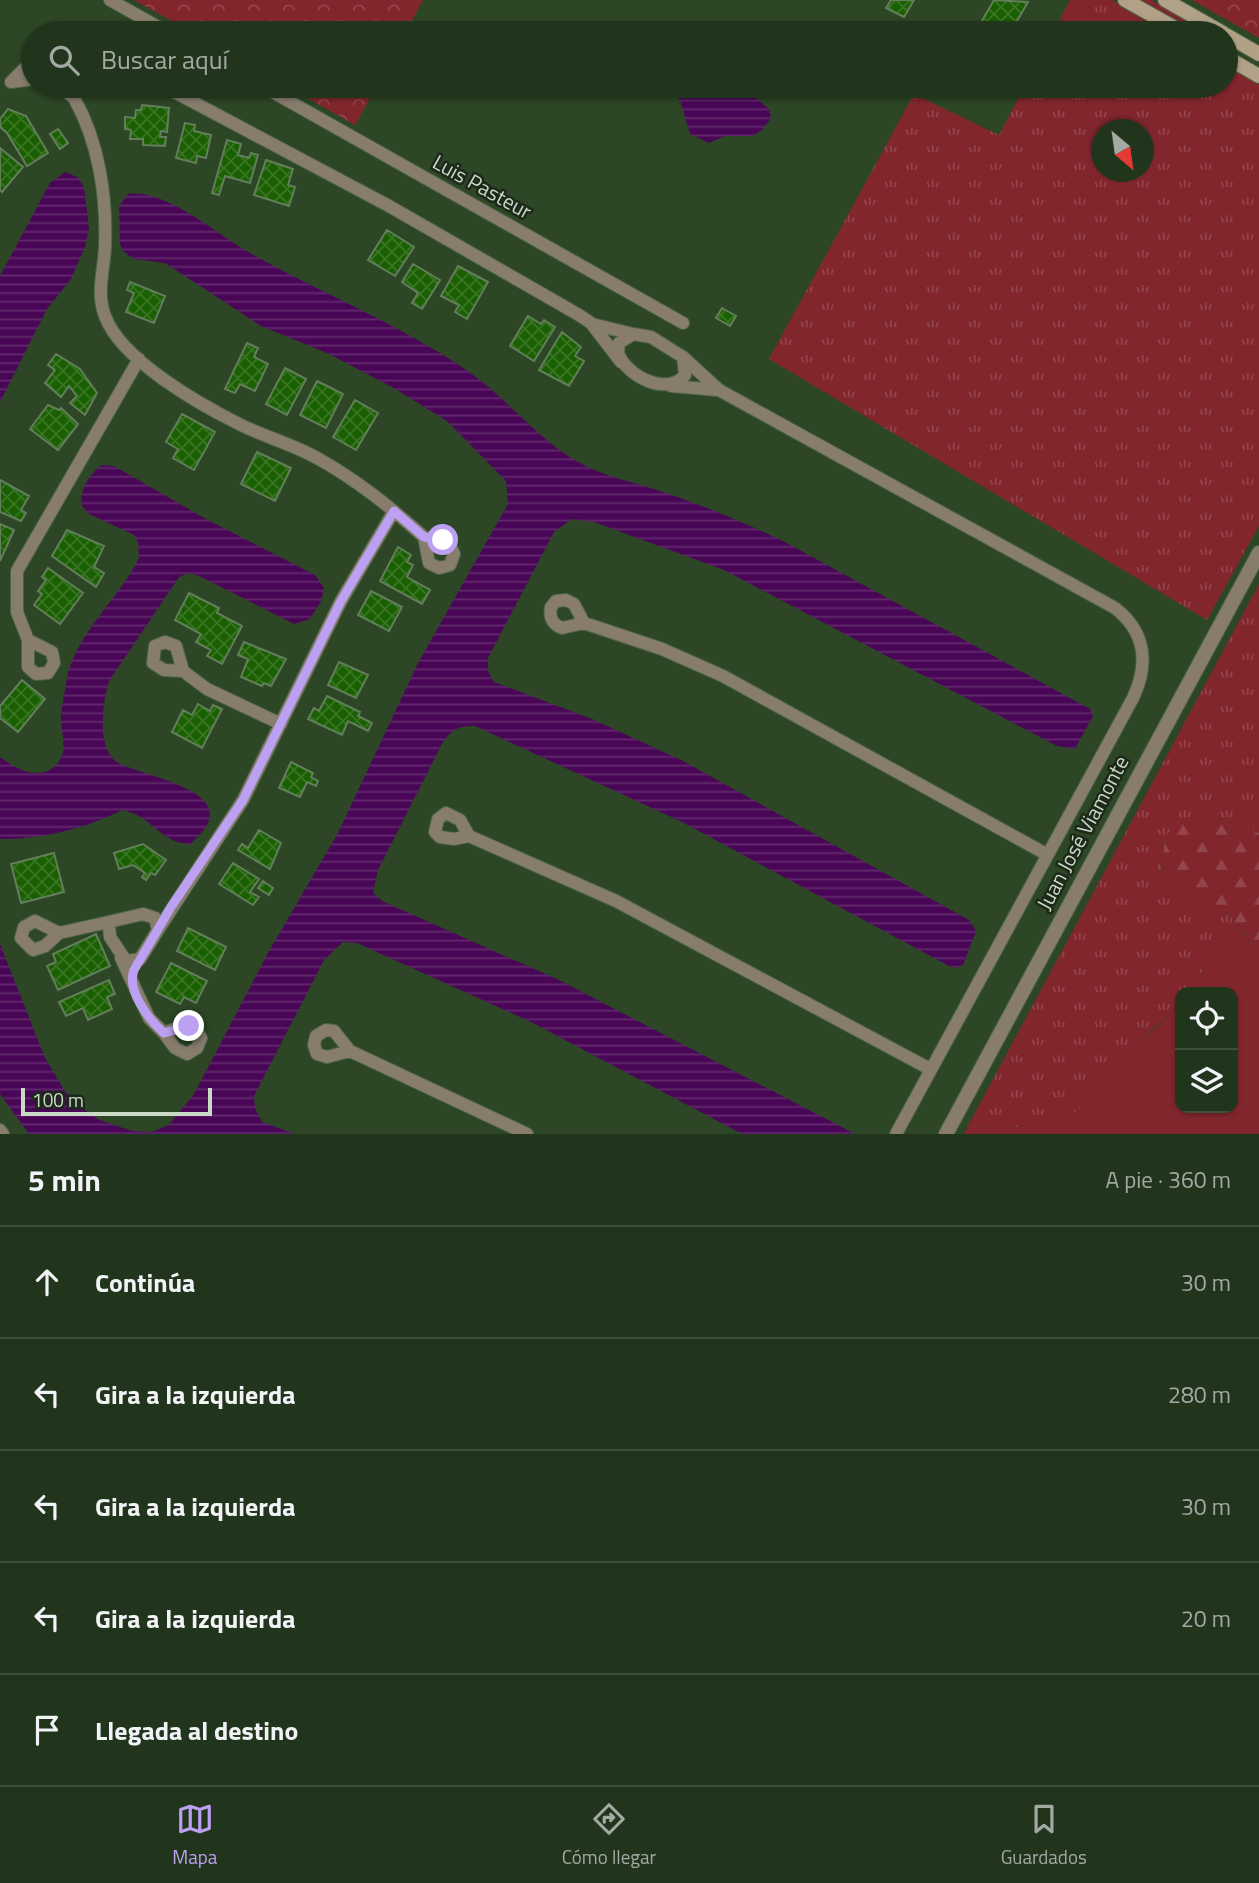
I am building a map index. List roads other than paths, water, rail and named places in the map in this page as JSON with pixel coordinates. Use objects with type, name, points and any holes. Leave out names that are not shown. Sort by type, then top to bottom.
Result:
[{"type":"main road","points":[[1125,0],[1163,21]]},
{"type":"main road","points":[[1165,0],[1201,21]]},
{"type":"main road","points":[[1238,42],[1259,54]]},
{"type":"main road","points":[[1238,64],[1259,76]]},
{"type":"street","points":[[110,0],[148,21]]},
{"type":"street","points":[[0,90],[21,72]]},
{"type":"street","points":[[11,82],[21,81]]},
{"type":"street","points":[[76,98],[91,139],[102,184],[105,225],[101,301],[110,327],[139,359],[222,415],[283,440],[359,483],[424,537]]},
{"type":"street","points":[[186,98],[389,206],[591,324],[652,337],[683,357],[719,390],[1127,618],[1144,654],[1141,681],[896,1134]]},
{"type":"street","name":"Luis Pasteur","points":[[283,98],[683,323]]},
{"type":"street","points":[[591,324],[621,362],[640,376],[671,386],[719,390]]},
{"type":"street","points":[[621,362],[619,343],[632,334]]},
{"type":"street","points":[[671,386],[685,375],[683,357]]},
{"type":"street","points":[[28,640],[17,612],[17,571],[139,359]]},
{"type":"street","points":[[132,976],[171,907],[243,800],[341,601],[394,511]]},
{"type":"street","name":"Juan José Viamonte","points":[[946,1134],[1259,553]]},
{"type":"street","points":[[584,622],[662,649],[723,676],[1046,853]]},
{"type":"street","points":[[184,671],[208,689],[281,724]]},
{"type":"street","points":[[469,836],[616,901],[930,1069]]},
{"type":"street","points":[[59,933],[171,907]]},
{"type":"street","points":[[143,914],[155,918],[158,930]]},
{"type":"street","points":[[113,921],[108,930],[110,937],[132,976],[149,1018],[164,1033]]},
{"type":"street","points":[[94,926],[110,937]]},
{"type":"street","points":[[121,957],[131,962],[140,959]]},
{"type":"street","points":[[350,1051],[527,1134]]},
{"type":"street","points":[[0,1130],[3,1134]]}]
